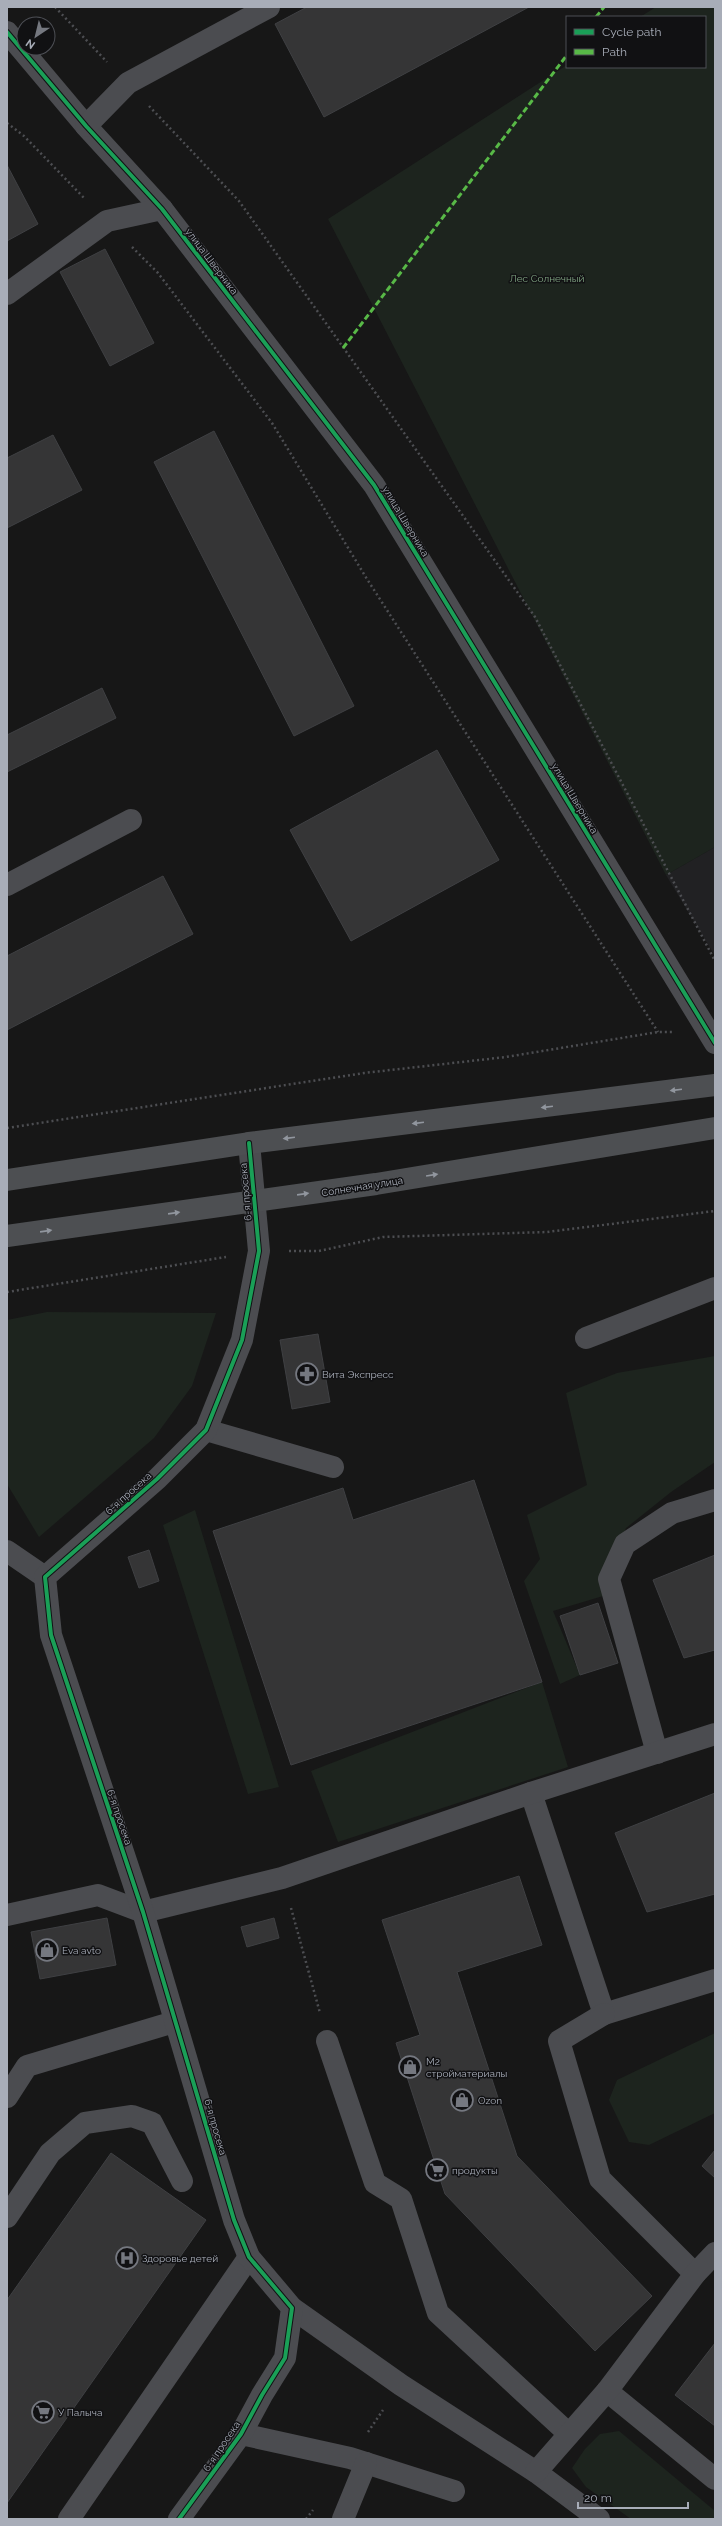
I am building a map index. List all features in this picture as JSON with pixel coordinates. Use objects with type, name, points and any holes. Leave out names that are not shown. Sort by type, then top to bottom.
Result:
[{"type":"main road","points":[[7,1180],[249,1143],[715,1086]]},
{"type":"main road","name":"Солнечная улица","points":[[7,1236],[253,1202],[715,1128]]},
{"type":"street","points":[[86,126],[128,83],[269,7]]},
{"type":"street","name":"улица Шверника","points":[[11,42],[162,209],[374,485],[712,1038]]},
{"type":"street","points":[[7,294],[107,221],[162,209]]},
{"type":"street","points":[[7,885],[131,820]]},
{"type":"street","name":"6-я просека","points":[[179,2519],[241,2434],[262,2395],[286,2358],[292,2308],[249,2257],[234,2220],[193,2076],[174,2022],[143,1912],[50,1635],[44,1577],[157,1479],[206,1430],[242,1340],[259,1252],[253,1202],[249,1143]]},
{"type":"street","points":[[586,1338],[715,1288]]},
{"type":"street","points":[[206,1430],[333,1467]]},
{"type":"street","points":[[657,1753],[609,1579],[625,1544],[672,1513],[715,1500]]},
{"type":"street","points":[[7,1551],[44,1577]]},
{"type":"street","points":[[7,1915],[98,1895],[143,1912],[282,1878],[531,1793],[715,1734]]},
{"type":"street","points":[[531,1793],[604,2014]]},
{"type":"street","points":[[695,2274],[600,2179],[559,2041],[604,2014],[715,1980]]},
{"type":"street","points":[[7,2097],[27,2066],[174,2022]]},
{"type":"street","points":[[327,2041],[375,2183],[401,2199],[438,2313],[569,2434]]},
{"type":"street","points":[[7,2217],[50,2153],[85,2123],[132,2116],[152,2123],[182,2181]]},
{"type":"street","points":[[536,2472],[607,2391],[695,2274],[715,2253]]},
{"type":"street","points":[[69,2519],[249,2257]]},
{"type":"street","points":[[292,2308],[401,2385],[536,2472],[599,2519]]},
{"type":"street","points":[[607,2391],[715,2479]]},
{"type":"street","points":[[241,2434],[366,2463],[454,2491]]},
{"type":"street","points":[[343,2519],[366,2463]]},
{"type":"path","points":[[55,7],[239,201],[535,618],[715,961]]},
{"type":"path","points":[[7,123],[24,136],[158,273],[272,422],[367,579],[658,1032]]},
{"type":"path","points":[[7,1128],[364,1073],[506,1057],[658,1032],[712,1038]]},
{"type":"path","points":[[7,1292],[259,1252],[319,1251],[383,1237],[547,1232],[715,1211]]},
{"type":"path","points":[[282,1878],[327,2041]]},
{"type":"shaded area","points":[[715,847],[715,956],[666,875]]},
{"type":"green space","name":"Лес Солнечный","points":[[656,7],[715,7],[715,847],[666,875],[328,219],[566,66],[566,68],[706,68],[706,16],[642,16]]},
{"type":"green space","points":[[47,1312],[216,1313],[192,1386],[154,1438],[39,1537],[7,1484],[7,1320]]},
{"type":"green space","points":[[715,1356],[715,1462],[671,1492],[626,1528],[603,1596],[553,1611],[580,1675],[560,1684],[524,1581],[540,1559],[527,1515],[587,1485],[566,1393],[617,1373]]},
{"type":"green space","points":[[195,1510],[279,1787],[248,1794],[163,1525]]},
{"type":"green space","points":[[542,1682],[568,1767],[338,1842],[311,1771]]},
{"type":"green space","points":[[715,2033],[715,2113],[649,2145],[629,2142],[609,2100],[617,2080]]},
{"type":"green space","points":[[619,2431],[715,2511],[715,2519],[631,2519],[586,2487],[572,2468],[585,2449],[600,2434]]},
{"type":"building","points":[[307,7],[529,7],[324,117],[275,24]]},
{"type":"building","points":[[7,165],[38,224],[7,241]]},
{"type":"building","points":[[105,249],[154,343],[110,366],[60,272]]},
{"type":"building","points":[[214,431],[354,706],[294,736],[154,462]]},
{"type":"building","points":[[53,435],[82,490],[7,528],[7,458]]},
{"type":"building","points":[[102,688],[116,718],[7,772],[7,735]]},
{"type":"building","points":[[437,750],[499,860],[351,941],[290,830]]},
{"type":"building","points":[[163,876],[193,934],[7,1030],[7,956]]},
{"type":"building","points":[[318,1334],[330,1402],[292,1409],[280,1340]]},
{"type":"building","points":[[474,1480],[542,1682],[291,1765],[213,1531],[343,1488],[353,1520]]},
{"type":"building","points":[[149,1550],[159,1581],[139,1588],[128,1557]]},
{"type":"building","points":[[715,1555],[715,1650],[684,1658],[653,1580]]},
{"type":"building","points":[[598,1603],[618,1663],[580,1675],[560,1616]]},
{"type":"building","points":[[715,1793],[715,1894],[647,1912],[615,1833]]},
{"type":"building","points":[[519,1876],[542,1945],[457,1972],[517,2156],[652,2296],[595,2351],[445,2194],[396,2043],[420,2035],[382,1920]]},
{"type":"building","points":[[107,1918],[116,1965],[40,1979],[31,1932]]},
{"type":"building","points":[[274,1918],[279,1938],[247,1947],[241,1927]]},
{"type":"building","points":[[715,2150],[715,2178],[702,2166]]},
{"type":"building","points":[[111,2153],[206,2220],[7,2503],[7,2300]]},
{"type":"building","points":[[715,2343],[715,2426],[675,2395]]},
{"type":"marked path","points":[[597,16],[604,7]]},
{"type":"marked path","points":[[343,348],[566,56]]},
{"type":"cycle path","points":[[7,32],[86,126],[162,209],[374,485],[715,1043]]},
{"type":"cycle path","points":[[179,2519],[241,2434],[262,2395],[285,2358],[292,2308],[249,2257],[234,2220],[143,1912],[51,1635],[45,1577],[157,1479],[206,1430],[242,1340],[259,1251],[249,1143]]},
{"type":"place","name":"Вита Экспресс","points":[[307,1374]]},
{"type":"place","name":"Eva avto","points":[[47,1950]]},
{"type":"place","name":"М2 стройматериалы","points":[[410,2067]]},
{"type":"place","name":"Ozon","points":[[462,2100]]},
{"type":"place","name":"продукты","points":[[437,2170]]},
{"type":"place","name":"Здоровье детей","points":[[127,2258]]},
{"type":"place","name":"У Палыча","points":[[43,2412]]}]
